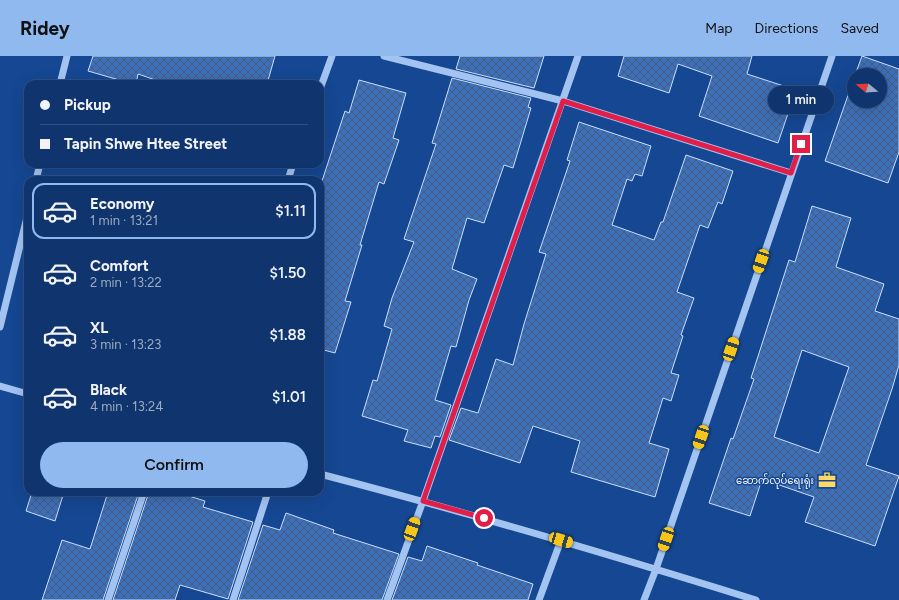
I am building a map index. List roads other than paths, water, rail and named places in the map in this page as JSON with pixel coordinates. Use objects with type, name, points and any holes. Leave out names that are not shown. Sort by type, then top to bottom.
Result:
[{"type":"street","points":[[61,80],[67,56]]},
{"type":"street","points":[[323,80],[332,56]]},
{"type":"street","points":[[384,56],[563,101],[791,173]]},
{"type":"street","points":[[387,600],[578,56]]},
{"type":"street","points":[[644,600],[656,569],[832,56]]},
{"type":"street","points":[[0,327],[24,229]]},
{"type":"street","points":[[0,386],[24,393]]},
{"type":"street","points":[[324,475],[561,540],[756,600]]},
{"type":"street","points":[[108,600],[143,496]]},
{"type":"street","points":[[233,600],[267,496]]},
{"type":"street","points":[[539,600],[561,540]]},
{"type":"place","name":"ဆောက်လုပ်ရေးရုံး","points":[[827,480]]}]
